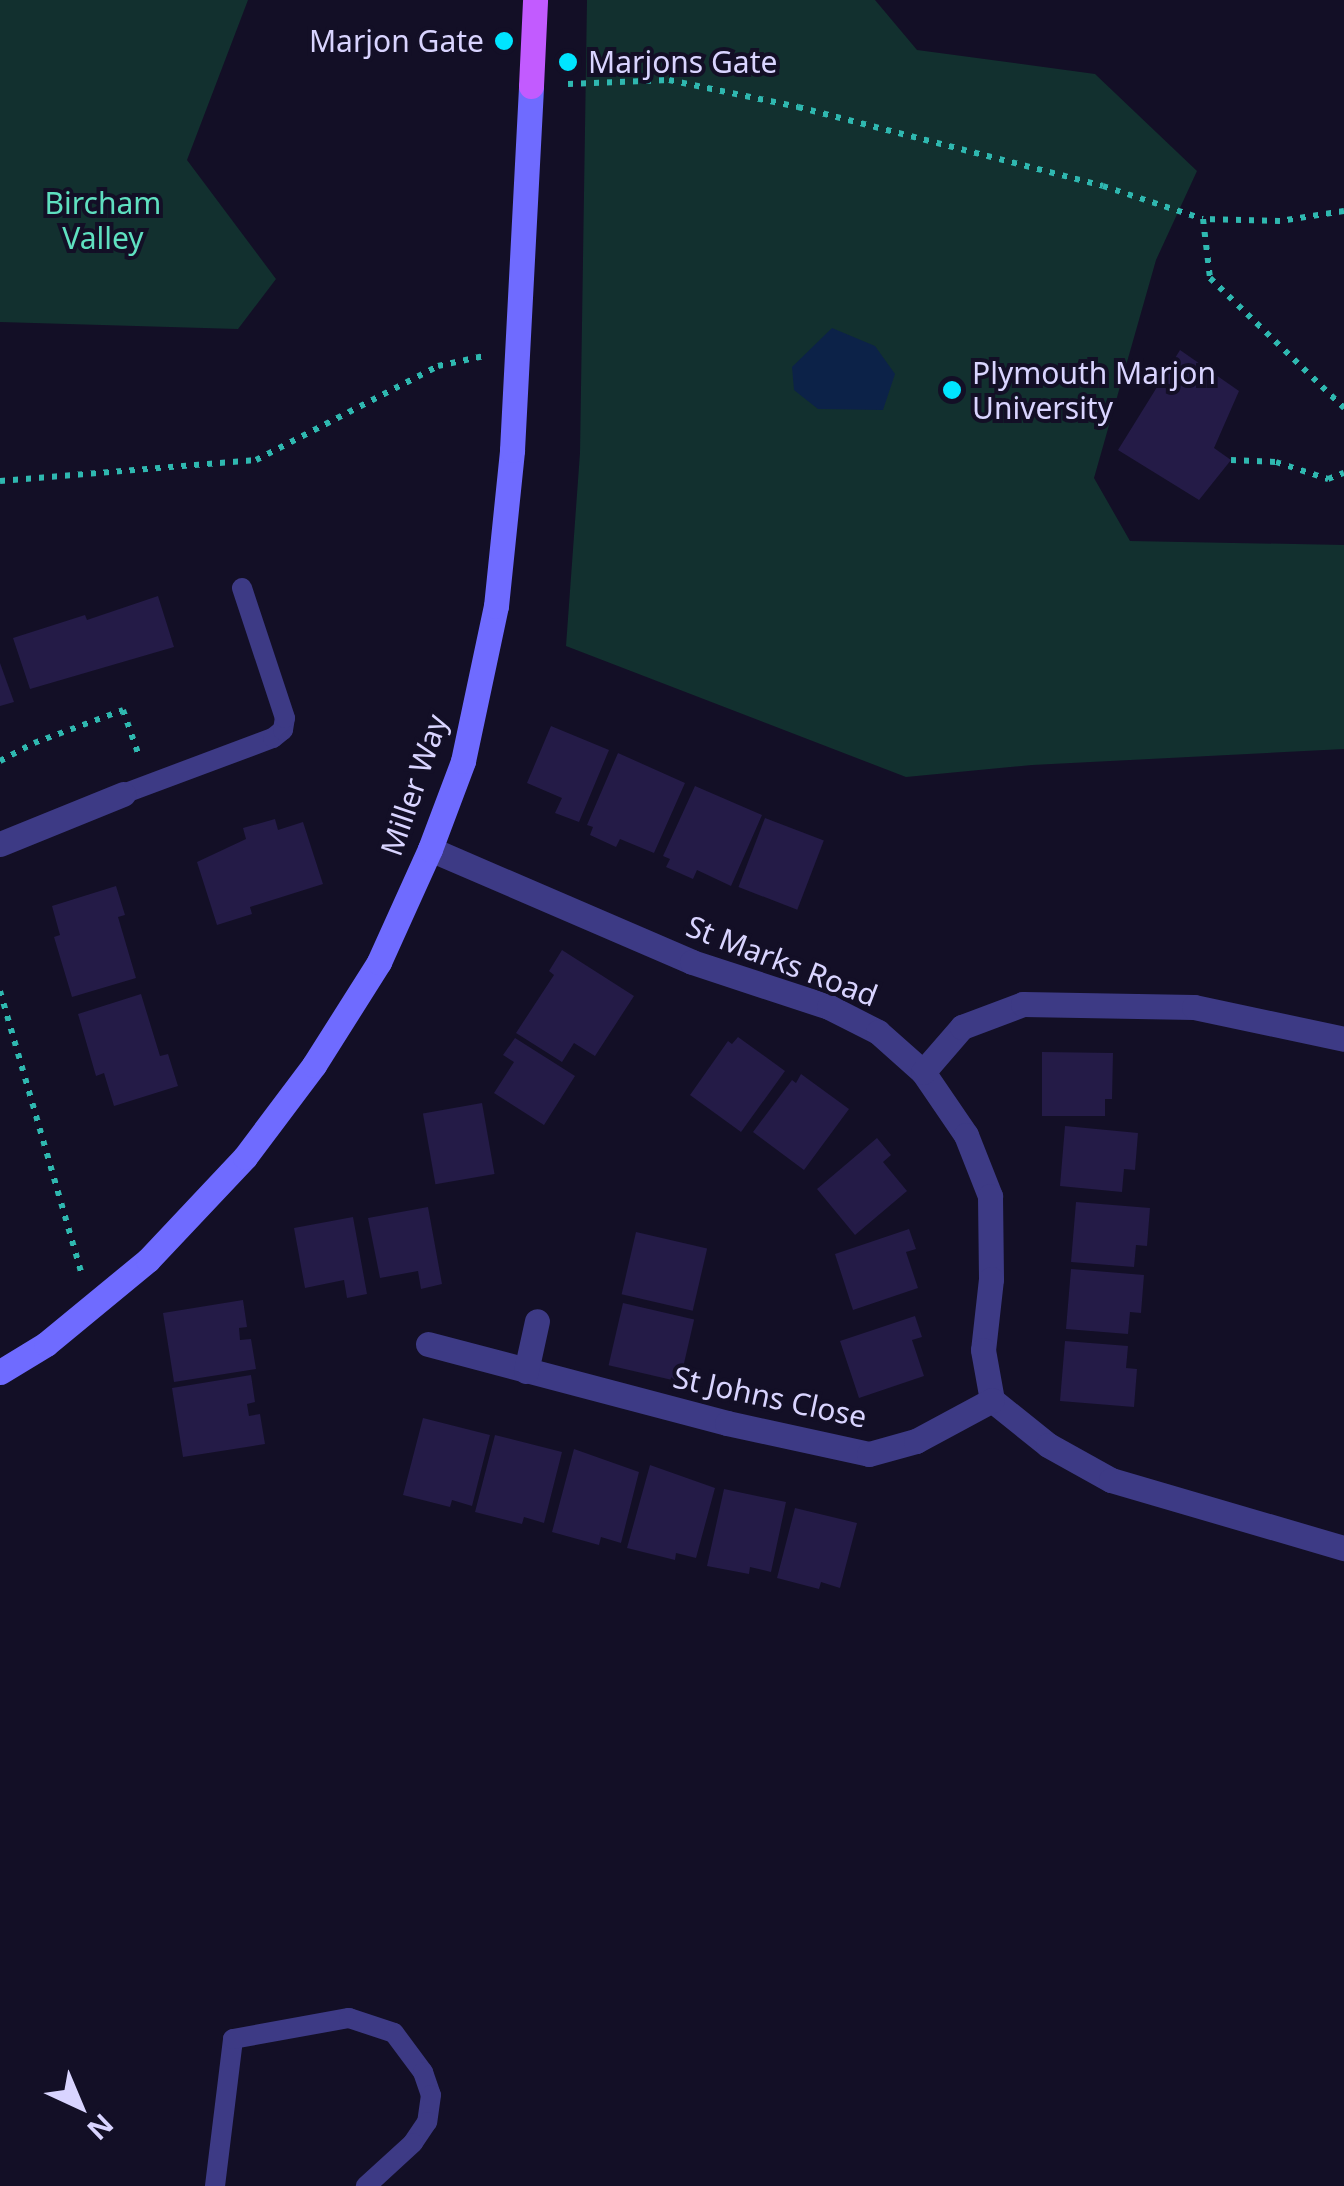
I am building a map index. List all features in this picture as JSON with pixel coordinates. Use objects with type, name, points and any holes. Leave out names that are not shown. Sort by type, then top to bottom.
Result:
[{"type":"main road","name":"Miller Way","points":[[531,86],[535,0]]},
{"type":"street","name":"Miller Way","points":[[0,1372],[46,1344],[148,1260],[233,1170],[302,1080],[379,962],[430,848],[463,761],[496,606],[517,350],[531,86]]},
{"type":"street","points":[[0,844],[123,794]]},
{"type":"street","name":"St Marks Road","points":[[430,848],[720,974],[829,1008],[878,1032],[923,1072],[966,1135],[990,1196],[991,1279],[984,1350],[992,1400]]},
{"type":"street","points":[[923,1072],[962,1027],[1023,1004],[1194,1007],[1344,1039]]},
{"type":"street","points":[[526,1371],[536,1320]]},
{"type":"street","name":"St Johns Close","points":[[428,1344],[727,1424],[869,1454],[916,1441],[992,1400]]},
{"type":"street","points":[[992,1400],[1048,1445],[1110,1480],[1344,1548]]},
{"type":"lane","points":[[123,794],[273,738],[282,730],[284,718],[242,588]]},
{"type":"lane","points":[[215,2186],[233,2039],[349,2018],[394,2033],[424,2072],[431,2094],[426,2122],[413,2143],[366,2186]]},
{"type":"path","points":[[531,86],[669,80],[798,107],[1064,176],[1203,220],[1280,221],[1344,210]]},
{"type":"path","points":[[1203,220],[1210,278],[1344,408]]},
{"type":"path","points":[[0,480],[256,460],[438,366],[517,350]]},
{"type":"path","points":[[1231,460],[1276,462],[1328,478],[1344,473]]},
{"type":"path","points":[[0,761],[34,742],[123,710],[148,783]]},
{"type":"path","points":[[0,991],[91,1307]]},
{"type":"green space","name":"Bircham Valley","points":[[0,0],[248,0],[187,160],[276,279],[238,329],[0,322]]},
{"type":"green space","name":"Plymouth Marjon University","points":[[587,0],[875,0],[917,50],[1095,74],[1197,171],[1156,260],[1094,478],[1130,541],[1344,545],[1344,749],[1032,765],[906,777],[566,646],[580,453]]},
{"type":"water","points":[[832,328],[875,346],[895,374],[883,410],[818,409],[794,390],[792,367]]},
{"type":"building","points":[[1180,350],[1239,391],[1214,448],[1231,460],[1199,500],[1118,450]]},
{"type":"building","points":[[158,596],[174,647],[30,689],[13,638],[85,615],[87,620]]},
{"type":"building","points":[[0,663],[14,702],[0,706]]},
{"type":"building","points":[[551,726],[609,750],[579,822],[555,813],[562,798],[527,783]]},
{"type":"building","points":[[618,753],[685,783],[654,853],[620,839],[616,847],[590,835],[593,827],[587,825]]},
{"type":"building","points":[[695,786],[762,815],[731,886],[697,870],[693,879],[666,867],[670,859],[663,856]]},
{"type":"building","points":[[765,818],[824,841],[797,910],[738,887]]},
{"type":"building","points":[[275,819],[278,830],[303,822],[323,884],[250,907],[252,914],[217,925],[197,862],[246,839],[243,828]]},
{"type":"building","points":[[116,886],[125,915],[118,917],[136,978],[72,997],[54,937],[60,935],[52,906]]},
{"type":"building","points":[[562,950],[634,996],[595,1056],[574,1043],[562,1062],[516,1033],[554,975],[549,971]]},
{"type":"building","points":[[141,994],[160,1056],[168,1054],[178,1086],[114,1106],[104,1073],[96,1076],[78,1014]]},
{"type":"building","points":[[738,1037],[785,1071],[741,1132],[690,1095],[728,1041],[732,1044]]},
{"type":"building","points":[[515,1038],[575,1076],[544,1125],[494,1093],[514,1062],[503,1055]]},
{"type":"building","points":[[1042,1052],[1113,1053],[1112,1099],[1105,1099],[1105,1116],[1042,1116]]},
{"type":"building","points":[[801,1074],[849,1109],[804,1170],[753,1132],[792,1080],[796,1083]]},
{"type":"building","points":[[482,1103],[495,1174],[435,1184],[423,1113]]},
{"type":"building","points":[[1065,1126],[1138,1133],[1135,1170],[1124,1169],[1122,1192],[1060,1186]]},
{"type":"building","points":[[877,1138],[891,1155],[883,1162],[907,1191],[855,1235],[817,1189]]},
{"type":"building","points":[[1076,1202],[1150,1208],[1147,1246],[1136,1245],[1134,1267],[1071,1262]]},
{"type":"building","points":[[428,1207],[442,1284],[421,1289],[418,1271],[380,1278],[368,1218]]},
{"type":"building","points":[[353,1217],[367,1294],[347,1298],[344,1280],[305,1288],[294,1228]]},
{"type":"building","points":[[909,1229],[916,1249],[906,1252],[918,1288],[853,1310],[835,1254]]},
{"type":"building","points":[[636,1232],[707,1248],[693,1311],[622,1294]]},
{"type":"building","points":[[1071,1269],[1144,1275],[1141,1313],[1130,1312],[1128,1334],[1066,1329]]},
{"type":"building","points":[[243,1300],[247,1327],[239,1328],[240,1340],[251,1339],[256,1369],[174,1382],[163,1313]]},
{"type":"building","points":[[623,1303],[694,1319],[680,1382],[609,1365]]},
{"type":"building","points":[[915,1316],[922,1337],[912,1340],[924,1376],[859,1398],[840,1341]]},
{"type":"building","points":[[1065,1341],[1128,1346],[1126,1368],[1137,1369],[1134,1407],[1060,1401]]},
{"type":"building","points":[[251,1375],[255,1402],[247,1404],[249,1416],[260,1414],[265,1444],[183,1457],[172,1388]]},
{"type":"building","points":[[423,1418],[490,1435],[472,1506],[452,1500],[450,1507],[403,1495]]},
{"type":"building","points":[[495,1435],[562,1452],[544,1523],[524,1517],[522,1524],[475,1512]]},
{"type":"building","points":[[574,1449],[639,1472],[621,1543],[601,1537],[599,1545],[552,1532]]},
{"type":"building","points":[[650,1465],[715,1488],[696,1558],[676,1553],[675,1560],[627,1548]]},
{"type":"building","points":[[724,1489],[786,1502],[771,1572],[750,1567],[749,1574],[707,1566]]},
{"type":"building","points":[[795,1508],[857,1523],[840,1588],[821,1582],[819,1589],[777,1578]]},
{"type":"place","name":"Marjon Gate","points":[[504,41]]},
{"type":"place","name":"Marjons Gate","points":[[568,62]]},
{"type":"place","name":"Plymouth Marjon University","points":[[952,390]]}]
